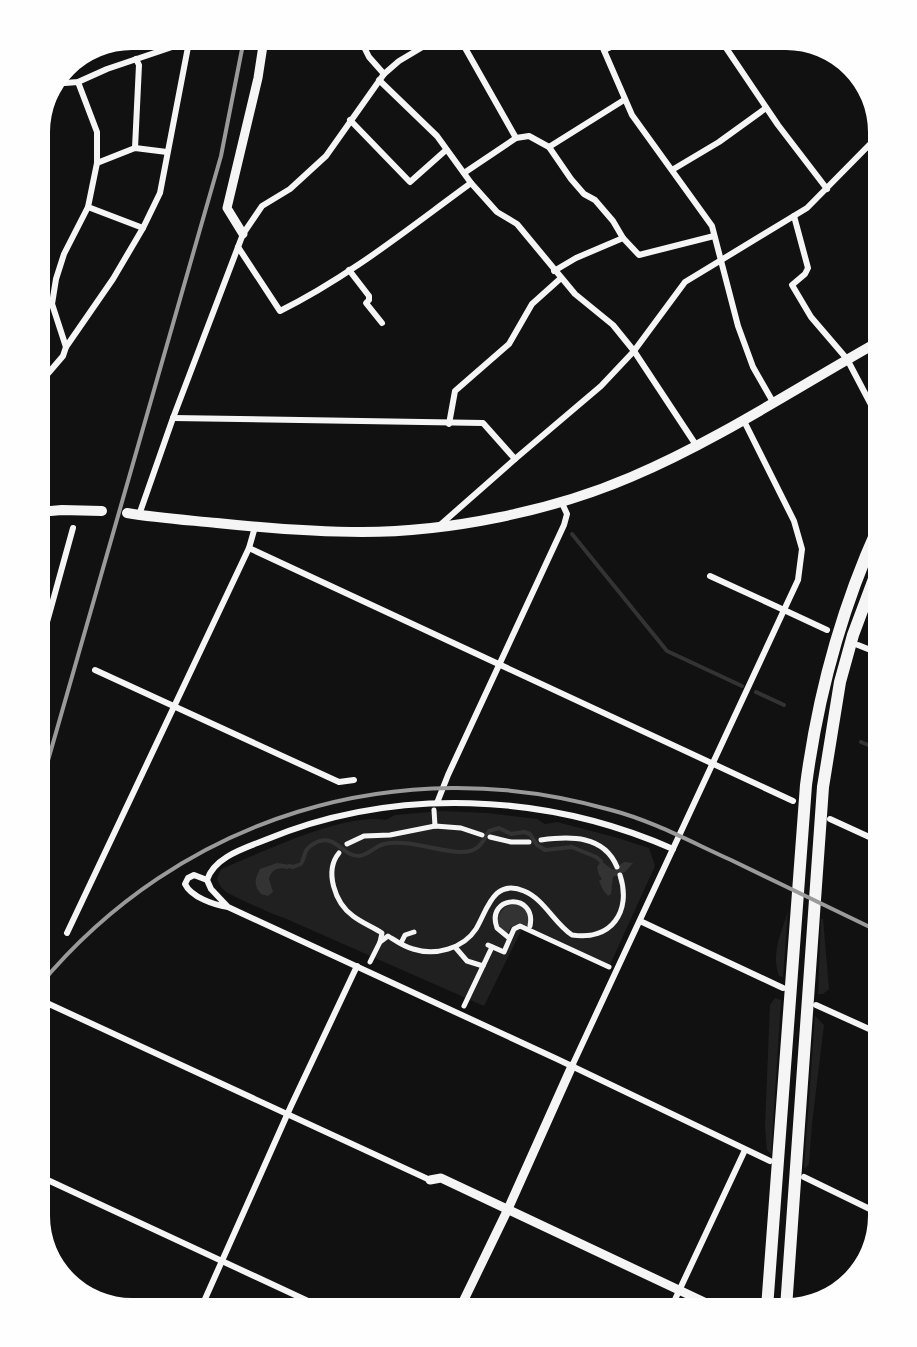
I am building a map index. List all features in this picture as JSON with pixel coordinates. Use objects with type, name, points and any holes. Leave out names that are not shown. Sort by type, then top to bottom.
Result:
[{"type":"highway","points":[[768,1298],[807,773],[828,663],[850,594],[868,552]]},
{"type":"highway","points":[[787,1298],[823,787],[840,682],[853,635],[868,595]]},
{"type":"main road","points":[[127,513],[255,527],[364,532],[471,523],[505,516],[561,501],[632,477],[696,445],[868,347]]},
{"type":"main road","points":[[50,511],[102,511]]},
{"type":"street","points":[[65,83],[78,82],[107,69],[166,49]]},
{"type":"street","points":[[50,371],[63,356],[66,347],[113,279],[160,193],[188,49]]},
{"type":"street","points":[[243,234],[227,208],[258,78],[262,49]]},
{"type":"street","points":[[365,49],[384,74]]},
{"type":"street","points":[[139,515],[172,418],[243,234],[262,206],[290,189],[326,156],[384,74],[399,61],[418,49]]},
{"type":"street","points":[[466,50],[516,138]]},
{"type":"street","points":[[604,50],[624,100],[641,128],[707,216],[753,367],[773,402]]},
{"type":"street","points":[[727,50],[766,108],[827,189]]},
{"type":"street","points":[[135,148],[139,65],[136,59]]},
{"type":"street","points":[[379,80],[423,121],[471,183],[497,212],[517,224],[554,271],[585,303],[613,325],[634,351],[696,445]]},
{"type":"street","points":[[66,347],[52,304],[56,279],[64,254],[88,207],[97,164],[97,132],[78,82]]},
{"type":"street","points":[[549,147],[624,100]]},
{"type":"street","points":[[672,170],[719,142],[766,108]]},
{"type":"street","points":[[350,120],[410,182],[446,150]]},
{"type":"street","points":[[464,173],[516,138],[529,136],[549,147],[570,179],[584,194],[595,200],[613,221],[623,238],[639,255],[714,236]]},
{"type":"street","points":[[439,526],[602,386],[634,351],[686,282],[807,208],[868,146]]},
{"type":"street","points":[[97,164],[135,148],[167,152]]},
{"type":"street","points":[[238,247],[279,311],[319,291],[471,183]]},
{"type":"street","points":[[88,207],[142,228]]},
{"type":"street","points":[[794,216],[808,268],[805,274],[792,285],[811,317],[847,359],[868,399]]},
{"type":"street","points":[[554,271],[576,258],[623,238]]},
{"type":"street","points":[[350,270],[369,296],[366,303],[382,323]]},
{"type":"street","points":[[449,424],[455,391],[509,344],[532,304],[561,278]]},
{"type":"street","points":[[172,418],[483,423],[515,459]]},
{"type":"street","points":[[465,1298],[798,580],[802,549],[794,521],[743,419]]},
{"type":"street","points":[[435,826],[435,806],[448,775],[564,525],[567,514],[561,501]]},
{"type":"street","points":[[67,933],[249,548],[255,527]]},
{"type":"street","points":[[50,613],[73,528]]},
{"type":"street","points":[[249,548],[793,801]]},
{"type":"street","points":[[710,576],[827,630]]},
{"type":"street","points":[[858,645],[868,649]]},
{"type":"street","points":[[95,670],[339,782],[354,780]]},
{"type":"street","points":[[673,849],[619,828],[572,815],[511,805],[393,807],[354,813],[292,829],[218,862],[188,878],[185,884],[188,890],[218,906],[228,907],[357,966],[770,1161]]},
{"type":"street","points":[[830,819],[868,836]]},
{"type":"street","points":[[347,844],[364,836],[390,835],[435,826],[461,828],[482,835]]},
{"type":"street","points":[[490,837],[511,842],[529,842]]},
{"type":"street","points":[[541,840],[563,837],[591,841],[604,848],[617,867]]},
{"type":"street","points":[[339,853],[332,870],[334,889],[340,902],[351,915],[382,933],[370,962]]},
{"type":"street","points":[[218,862],[210,871],[207,880],[211,889],[228,907]]},
{"type":"street","points":[[195,875],[207,880]]},
{"type":"street","points":[[380,942],[388,936],[411,949],[423,951],[438,952],[455,947],[475,930],[488,904],[498,893],[508,889],[521,889],[532,894],[572,935],[592,936],[608,929],[621,913],[624,887],[620,875]]},
{"type":"street","points":[[508,937],[497,928],[495,918],[496,912],[505,903],[517,902],[527,908],[530,914],[530,926]]},
{"type":"street","points":[[640,921],[783,988]]},
{"type":"street","points":[[464,1006],[490,946],[504,952],[514,929],[520,926],[609,967]]},
{"type":"street","points":[[400,943],[405,935],[414,932]]},
{"type":"street","points":[[566,947],[572,935]]},
{"type":"street","points":[[455,947],[467,961],[483,966]]},
{"type":"street","points":[[206,1297],[357,966]]},
{"type":"street","points":[[49,1004],[430,1180],[441,1178],[695,1298]]},
{"type":"street","points":[[816,1005],[868,1028]]},
{"type":"street","points":[[676,1298],[745,1150]]},
{"type":"street","points":[[804,1177],[868,1208]]},
{"type":"street","points":[[49,1181],[301,1297]]},
{"type":"shaded area","points":[[442,811],[537,819],[545,824],[557,822],[649,848],[655,866],[608,969],[522,929],[484,1006],[244,901],[225,891],[217,879],[221,869],[280,844],[326,828],[368,819],[386,820],[395,815]]},
{"type":"shaded area","points":[[601,861],[613,870],[624,862],[633,863],[625,872],[613,877],[611,894],[608,896],[599,881],[602,879],[597,867]]},
{"type":"shaded area","points":[[277,863],[290,865],[288,869],[279,869],[270,876],[273,892],[268,896],[261,894],[256,882],[260,869]]},
{"type":"shaded area","points":[[515,904],[527,912],[528,926],[520,923],[511,927],[507,934],[498,925],[500,913]]},
{"type":"shaded area","points":[[788,911],[783,977],[779,976],[776,951]]},
{"type":"shaded area","points":[[821,919],[823,919],[829,989],[823,994],[818,994]]},
{"type":"shaded area","points":[[775,998],[781,1000],[771,1154],[767,1150],[765,1127],[770,1005]]},
{"type":"shaded area","points":[[815,1016],[824,1025],[809,1164],[804,1169]]},
{"type":"waterway","points":[[572,534],[667,651],[742,686]]},
{"type":"waterway","points":[[756,692],[784,705]]},
{"type":"waterway","points":[[861,742],[868,745]]},
{"type":"waterway","points":[[289,866],[301,864],[308,848],[324,840],[334,843],[348,853],[359,856],[381,845],[395,843],[467,852],[480,846],[489,831],[499,828],[511,834],[524,832],[530,834],[537,845],[545,850],[572,847],[601,861]]},
{"type":"railway","points":[[49,756],[221,156],[242,49]]},
{"type":"railway","points":[[49,975],[95,927],[158,879],[226,840],[298,812],[374,794],[452,788],[531,793],[627,815],[687,839],[868,926]]}]
